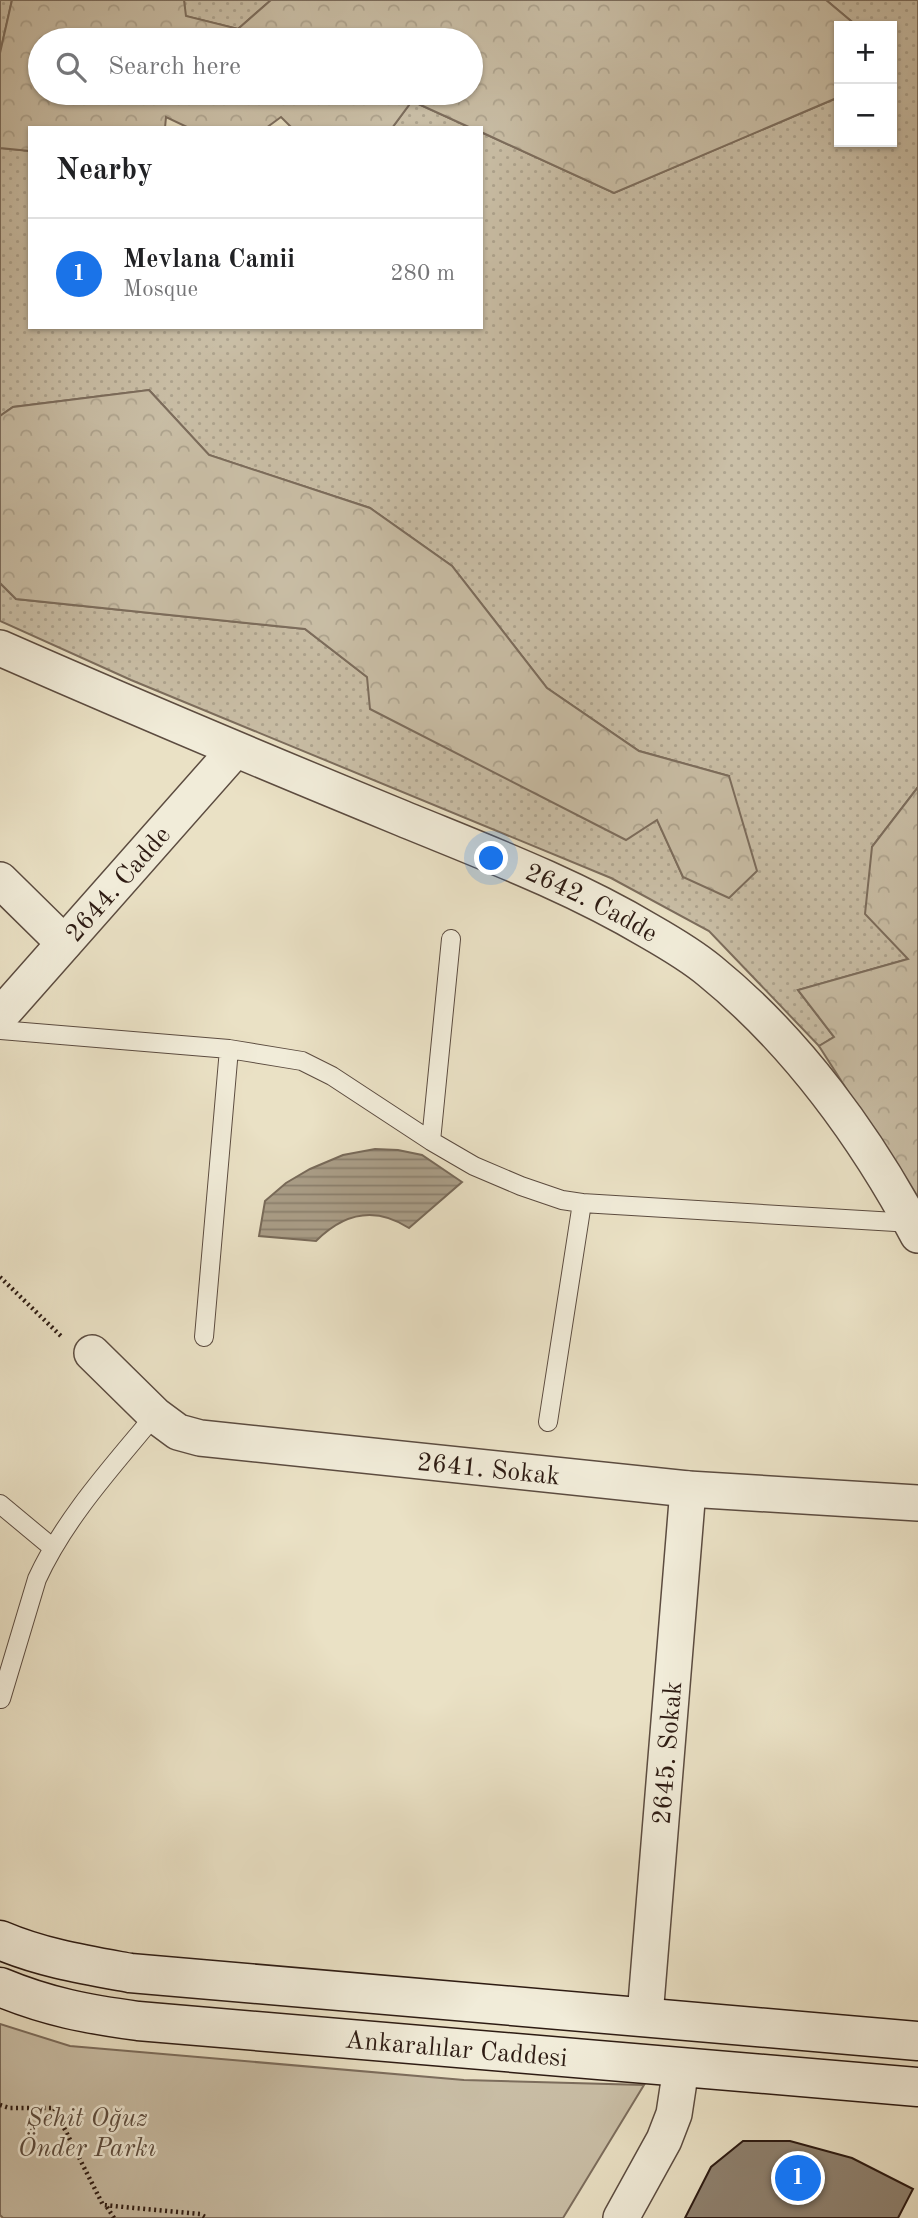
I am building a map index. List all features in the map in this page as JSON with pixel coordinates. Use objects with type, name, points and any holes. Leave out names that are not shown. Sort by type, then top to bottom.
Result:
[{"type":"main road","name":"Ankaralılar Caddesi","points":[[0,1940],[24,1950],[77,1964],[130,1973],[918,2041]]},
{"type":"main road","name":"Ankaralılar Caddesi","points":[[0,1987],[41,2003],[138,2021],[918,2087]]},
{"type":"street","name":"2642. Cadde","points":[[0,648],[235,750],[555,882],[610,908],[663,939],[708,970],[749,1005],[786,1044],[820,1086],[884,1176],[915,1229]]},
{"type":"street","name":"2644. Cadde","points":[[0,1016],[235,750]]},
{"type":"street","points":[[0,880],[64,943]]},
{"type":"street","name":"2641. Sokak","points":[[92,1353],[155,1415],[178,1432],[200,1438],[688,1489],[918,1503]]},
{"type":"street","name":"2645. Sokak","points":[[645,2016],[688,1489]]},
{"type":"street","points":[[621,2218],[664,2140],[674,2114],[681,2068]]},
{"type":"lane","points":[[431,1141],[451,939]]},
{"type":"lane","points":[[0,1030],[229,1049],[292,1058],[312,1065],[431,1141],[498,1177],[562,1200],[915,1229]]},
{"type":"lane","points":[[204,1337],[229,1049]]},
{"type":"lane","points":[[548,1422],[582,1203]]},
{"type":"lane","points":[[1,1699],[37,1579],[52,1548],[97,1485],[155,1415]]},
{"type":"lane","points":[[0,1504],[52,1548]]},
{"type":"path","points":[[0,1277],[80,1353],[86,1356],[92,1353]]},
{"type":"path","points":[[0,2105],[9,2108],[54,2108],[103,2205],[185,2216],[200,2214],[207,2218]]},
{"type":"path","points":[[107,2206],[114,2218]]},
{"type":"green space","points":[[0,0],[12,0],[0,53]]},
{"type":"green space","points":[[12,0],[184,0],[186,16],[234,28],[28,28],[28,105],[409,105],[393,126],[290,126],[281,117],[269,126],[185,126],[166,117],[165,126],[28,126],[28,151],[0,148],[0,53]]},
{"type":"green space","points":[[184,0],[271,0],[239,28],[185,16]]},
{"type":"green space","points":[[271,0],[826,0],[851,21],[834,21],[834,99],[614,193],[483,133],[483,126],[467,126],[421,105],[483,105],[483,28],[239,28]]},
{"type":"green space","points":[[826,0],[918,0],[918,787],[872,847],[908,959],[798,990],[834,1037],[819,1046],[709,931],[611,878],[131,680],[0,621],[0,583],[16,599],[305,629],[367,677],[657,819],[683,877],[729,776],[639,751],[547,688],[452,566],[370,508],[209,455],[149,390],[13,407],[0,416],[0,148],[28,151],[28,329],[483,329],[483,133],[614,193],[834,99],[834,147],[897,147],[897,21],[851,21]]},
{"type":"green space","points":[[409,105],[421,105],[467,126],[393,126]]},
{"type":"green space","points":[[149,390],[209,455],[370,508],[452,566],[547,688],[639,751],[729,776],[757,871],[729,898],[683,877],[657,820],[626,840],[370,709],[367,677],[305,629],[16,599],[0,583],[0,416],[13,407]]},
{"type":"green space","points":[[918,787],[918,1201],[819,1046],[834,1037],[798,990],[908,959],[865,914],[872,847]]},
{"type":"green space","name":"Şehit Oğuz Önder Parkı","points":[[0,2024],[70,2046],[464,2080],[644,2085],[563,2218],[3,2218],[0,2215]]},
{"type":"shaded area","points":[[375,1149],[422,1155],[462,1182],[409,1228],[396,1221],[372,1215],[360,1216],[338,1224],[316,1241],[259,1236],[265,1201],[286,1183],[343,1155]]},
{"type":"building","points":[[743,2141],[790,2141],[852,2158],[913,2189],[898,2218],[685,2218],[711,2167]]},
{"type":"place","name":"Mevlana Camii","points":[[798,2178]]}]
